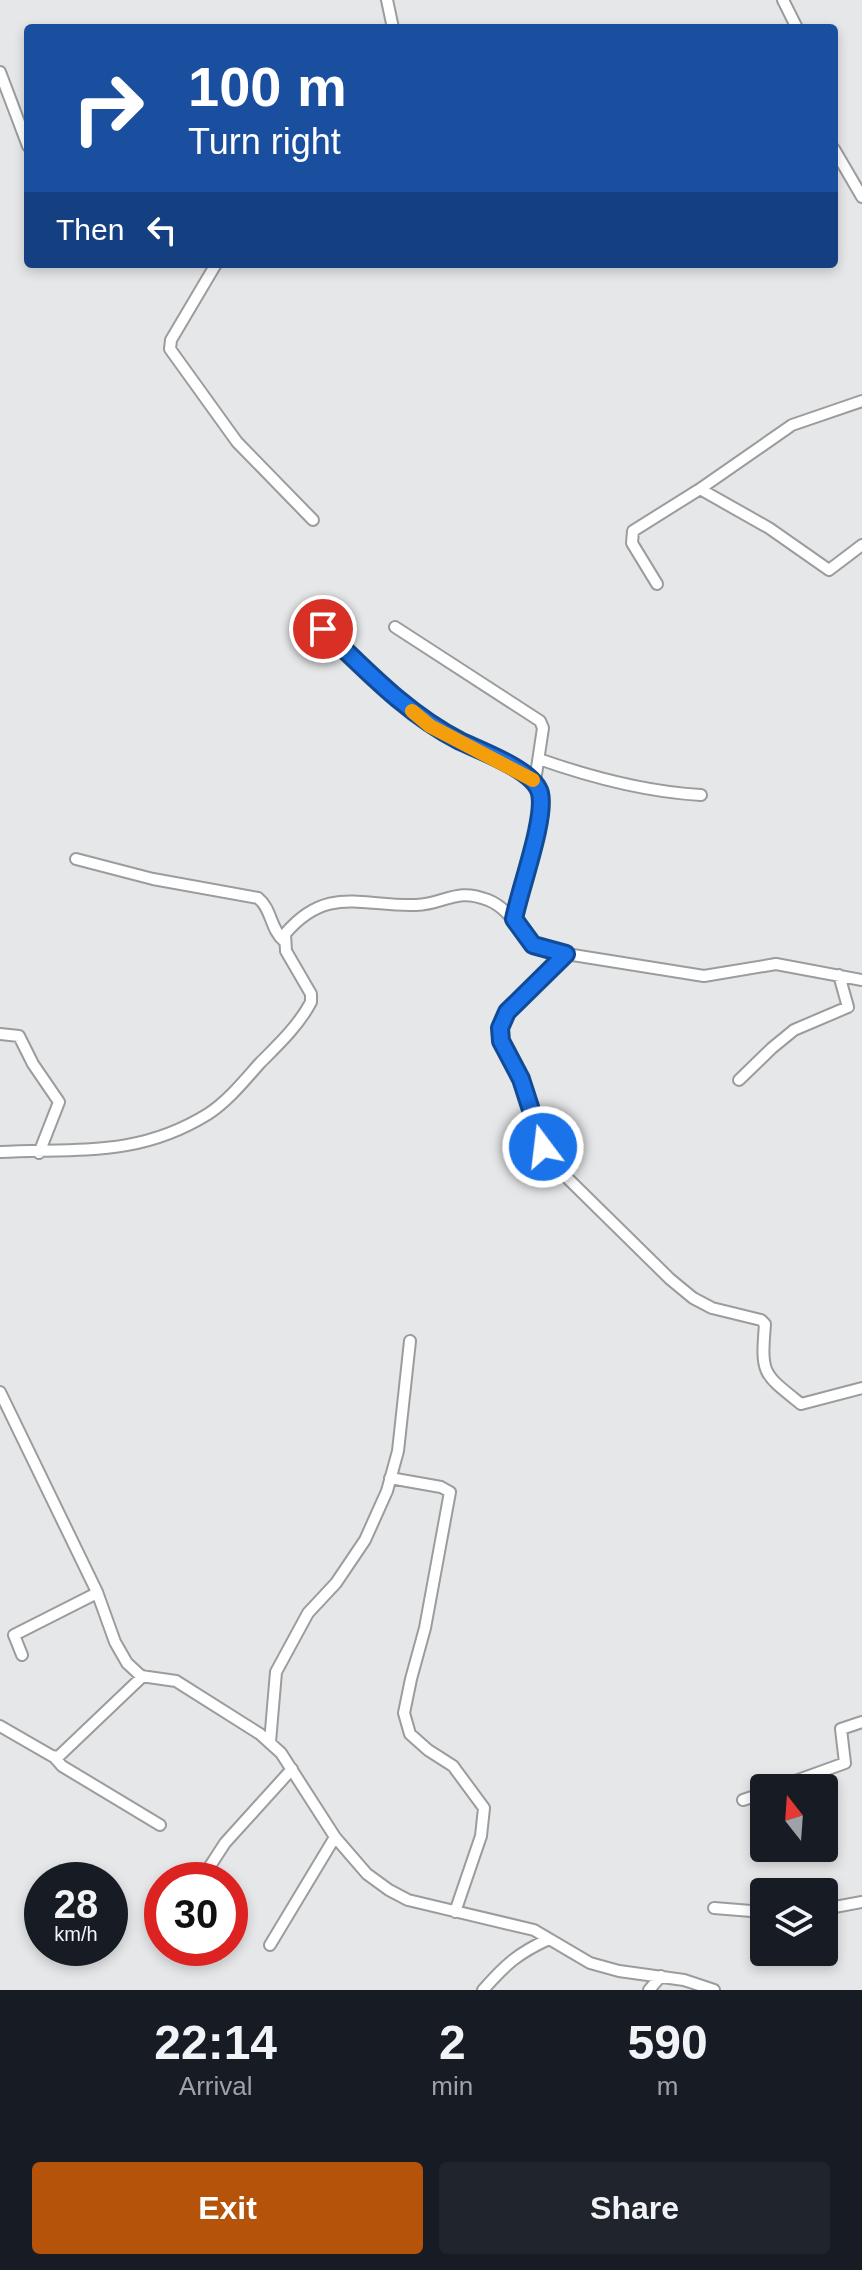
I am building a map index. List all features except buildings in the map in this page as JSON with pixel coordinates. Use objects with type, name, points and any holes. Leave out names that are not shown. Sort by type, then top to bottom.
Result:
[{"type":"street","points":[[387,0],[392,24]]},
{"type":"street","points":[[783,0],[795,24]]},
{"type":"street","points":[[0,72],[24,135]]},
{"type":"street","points":[[838,154],[858,179],[862,197]]},
{"type":"street","points":[[214,268],[171,340],[170,349],[237,442],[313,520]]},
{"type":"street","points":[[657,584],[632,543],[633,531],[792,425],[862,401]]},
{"type":"street","points":[[700,489],[769,528],[829,570],[862,545]]},
{"type":"street","points":[[395,627],[540,721],[543,728],[535,781],[541,802],[538,827],[514,919]]},
{"type":"street","points":[[323,629],[430,726],[535,781]]},
{"type":"street","points":[[539,759],[577,772],[682,794],[701,795]]},
{"type":"street","points":[[76,859],[153,879],[258,898],[266,905],[276,934],[284,941]]},
{"type":"street","points":[[0,1152],[99,1150],[151,1139],[208,1114],[228,1098],[274,1048],[311,1002],[311,994],[286,951],[285,934],[297,919],[342,900],[417,905],[460,893],[496,904],[514,919],[533,945],[566,954],[704,976],[776,964],[862,980]]},
{"type":"street","points":[[566,954],[507,1012],[500,1034],[503,1048],[521,1079],[533,1110],[546,1157],[693,1298],[712,1308],[761,1320],[765,1324],[762,1359],[767,1373],[780,1389],[801,1404],[862,1388]]},
{"type":"street","points":[[739,1080],[794,1030],[848,1007],[839,975]]},
{"type":"street","points":[[0,1034],[19,1036],[33,1064],[59,1102],[39,1153]]},
{"type":"street","points":[[270,1742],[276,1672],[308,1613],[336,1583],[378,1517],[398,1451],[410,1341]]},
{"type":"street","points":[[0,1392],[97,1593],[115,1642],[127,1663],[143,1676],[176,1681],[270,1742],[292,1769],[335,1837],[367,1874],[389,1890],[421,1904],[514,1923],[590,1963],[619,1971],[661,1976],[714,1990]]},
{"type":"street","points":[[390,1478],[441,1487],[450,1492],[425,1628],[404,1713],[410,1734],[453,1766],[484,1808],[481,1836],[455,1912]]},
{"type":"street","points":[[22,1655],[14,1635],[97,1593]]},
{"type":"street","points":[[55,1758],[143,1676]]},
{"type":"street","points":[[815,1774],[845,1763],[841,1729],[862,1722]]},
{"type":"street","points":[[0,1726],[160,1825]]},
{"type":"street","points":[[213,1862],[225,1843],[292,1769]]},
{"type":"street","points":[[743,1800],[750,1798]]},
{"type":"street","points":[[270,1945],[335,1837]]},
{"type":"street","points":[[838,1906],[862,1902]]},
{"type":"street","points":[[714,1908],[750,1911]]},
{"type":"street","points":[[483,1990],[522,1951],[549,1939]]},
{"type":"street","points":[[649,1990],[661,1976]]},
{"type":"slow traffic","points":[[412,711],[430,726],[533,780]]},
{"type":"route","points":[[323,629],[430,726],[513,767],[538,786],[541,802],[538,827],[514,919],[533,945],[566,954],[507,1012],[500,1034],[503,1048],[521,1079],[533,1110],[543,1147]]}]
